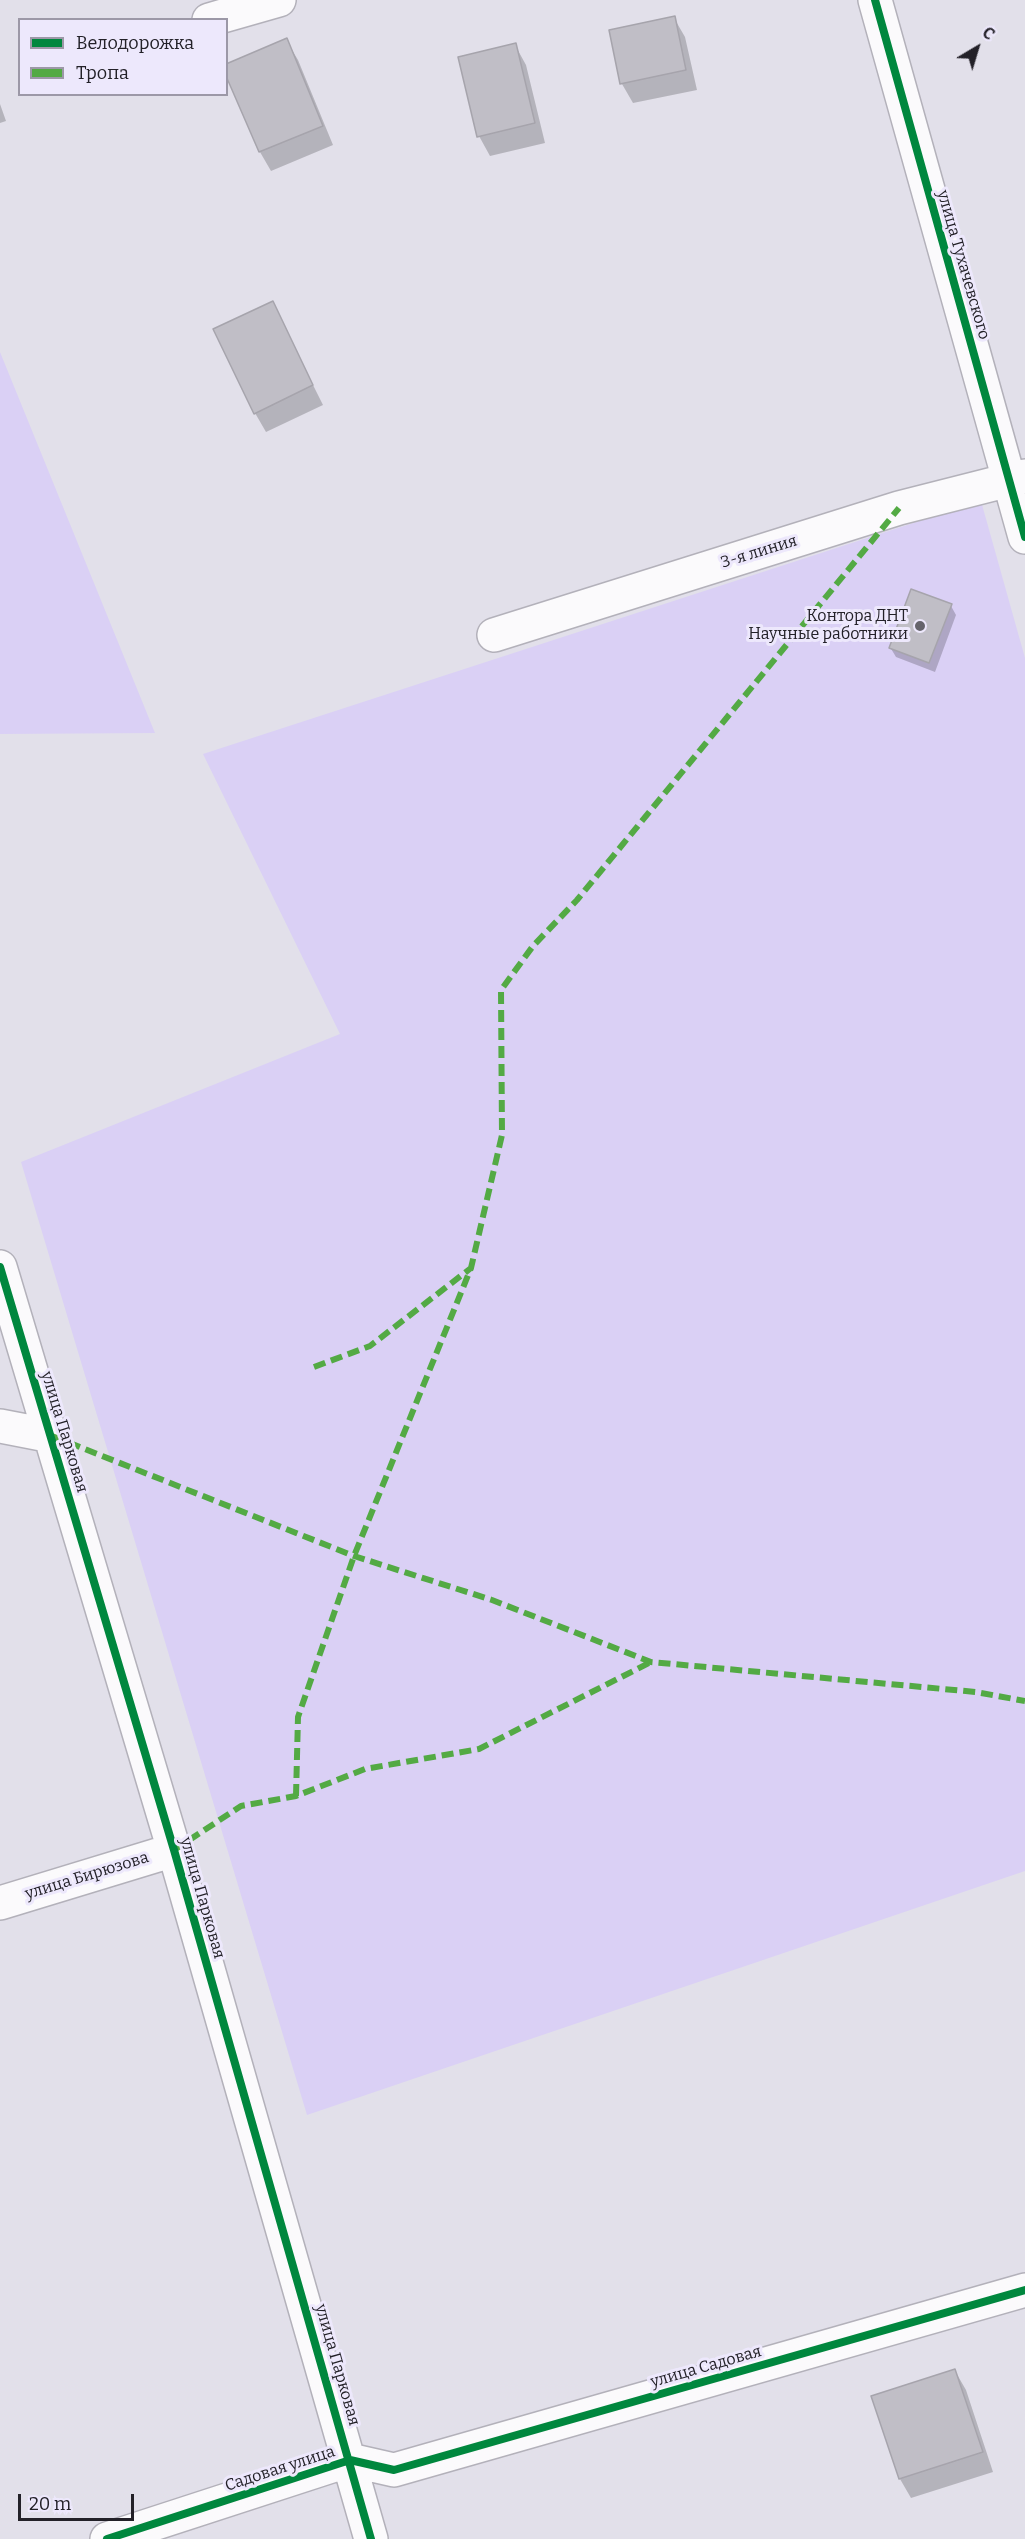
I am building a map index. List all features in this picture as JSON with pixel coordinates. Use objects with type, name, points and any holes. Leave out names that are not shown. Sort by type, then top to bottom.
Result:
[{"type":"street","points":[[216,18],[279,0]]},
{"type":"street","name":"улица Тухачевского","points":[[874,0],[1017,479],[1025,537]]},
{"type":"street","name":"3-я линия","points":[[494,635],[899,508],[1017,479]]},
{"type":"street","name":"улица Парковая","points":[[0,1267],[174,1850],[371,2539]]},
{"type":"street","points":[[0,1426],[51,1436]]},
{"type":"street","name":"улица Бирюзова","points":[[0,1903],[174,1850]]},
{"type":"street","name":"улица Садовая","points":[[394,2470],[1025,2290]]},
{"type":"street","name":"Садовая улица","points":[[107,2539],[350,2460],[394,2470]]},
{"type":"shaded area","points":[[0,352],[155,733],[0,734]]},
{"type":"shaded area","points":[[981,501],[1025,658],[1025,1871],[307,2115],[21,1162],[340,1034],[203,754]]},
{"type":"building","points":[[675,16],[686,70],[620,84],[609,30]]},
{"type":"building","points":[[287,38],[323,126],[259,152],[228,81],[228,63]]},
{"type":"building","points":[[516,43],[535,123],[477,137],[458,57]]},
{"type":"building","points":[[273,301],[313,385],[254,414],[213,329]]},
{"type":"building","name":"Контора ДНТ Научные работники","points":[[911,589],[952,604],[929,663],[889,648]]},
{"type":"building","points":[[955,2369],[983,2452],[899,2479],[871,2396]]},
{"type":"marked path","points":[[296,1796],[298,1717],[354,1556],[471,1268],[502,1135],[501,990],[533,946],[577,900],[899,508]]},
{"type":"marked path","points":[[314,1367],[370,1346],[471,1268]]},
{"type":"marked path","points":[[52,1436],[354,1556],[492,1600],[651,1662],[976,1692],[1025,1701]]},
{"type":"marked path","points":[[174,1850],[241,1806],[296,1796],[365,1769],[479,1749],[651,1662]]},
{"type":"cycle path","points":[[875,0],[1025,537]]},
{"type":"cycle path","points":[[0,1267],[174,1850],[371,2539]]},
{"type":"cycle path","points":[[107,2539],[350,2460],[394,2470],[1025,2290]]},
{"type":"place","name":"Контора ДНТ Научные работники","points":[[920,626]]}]
